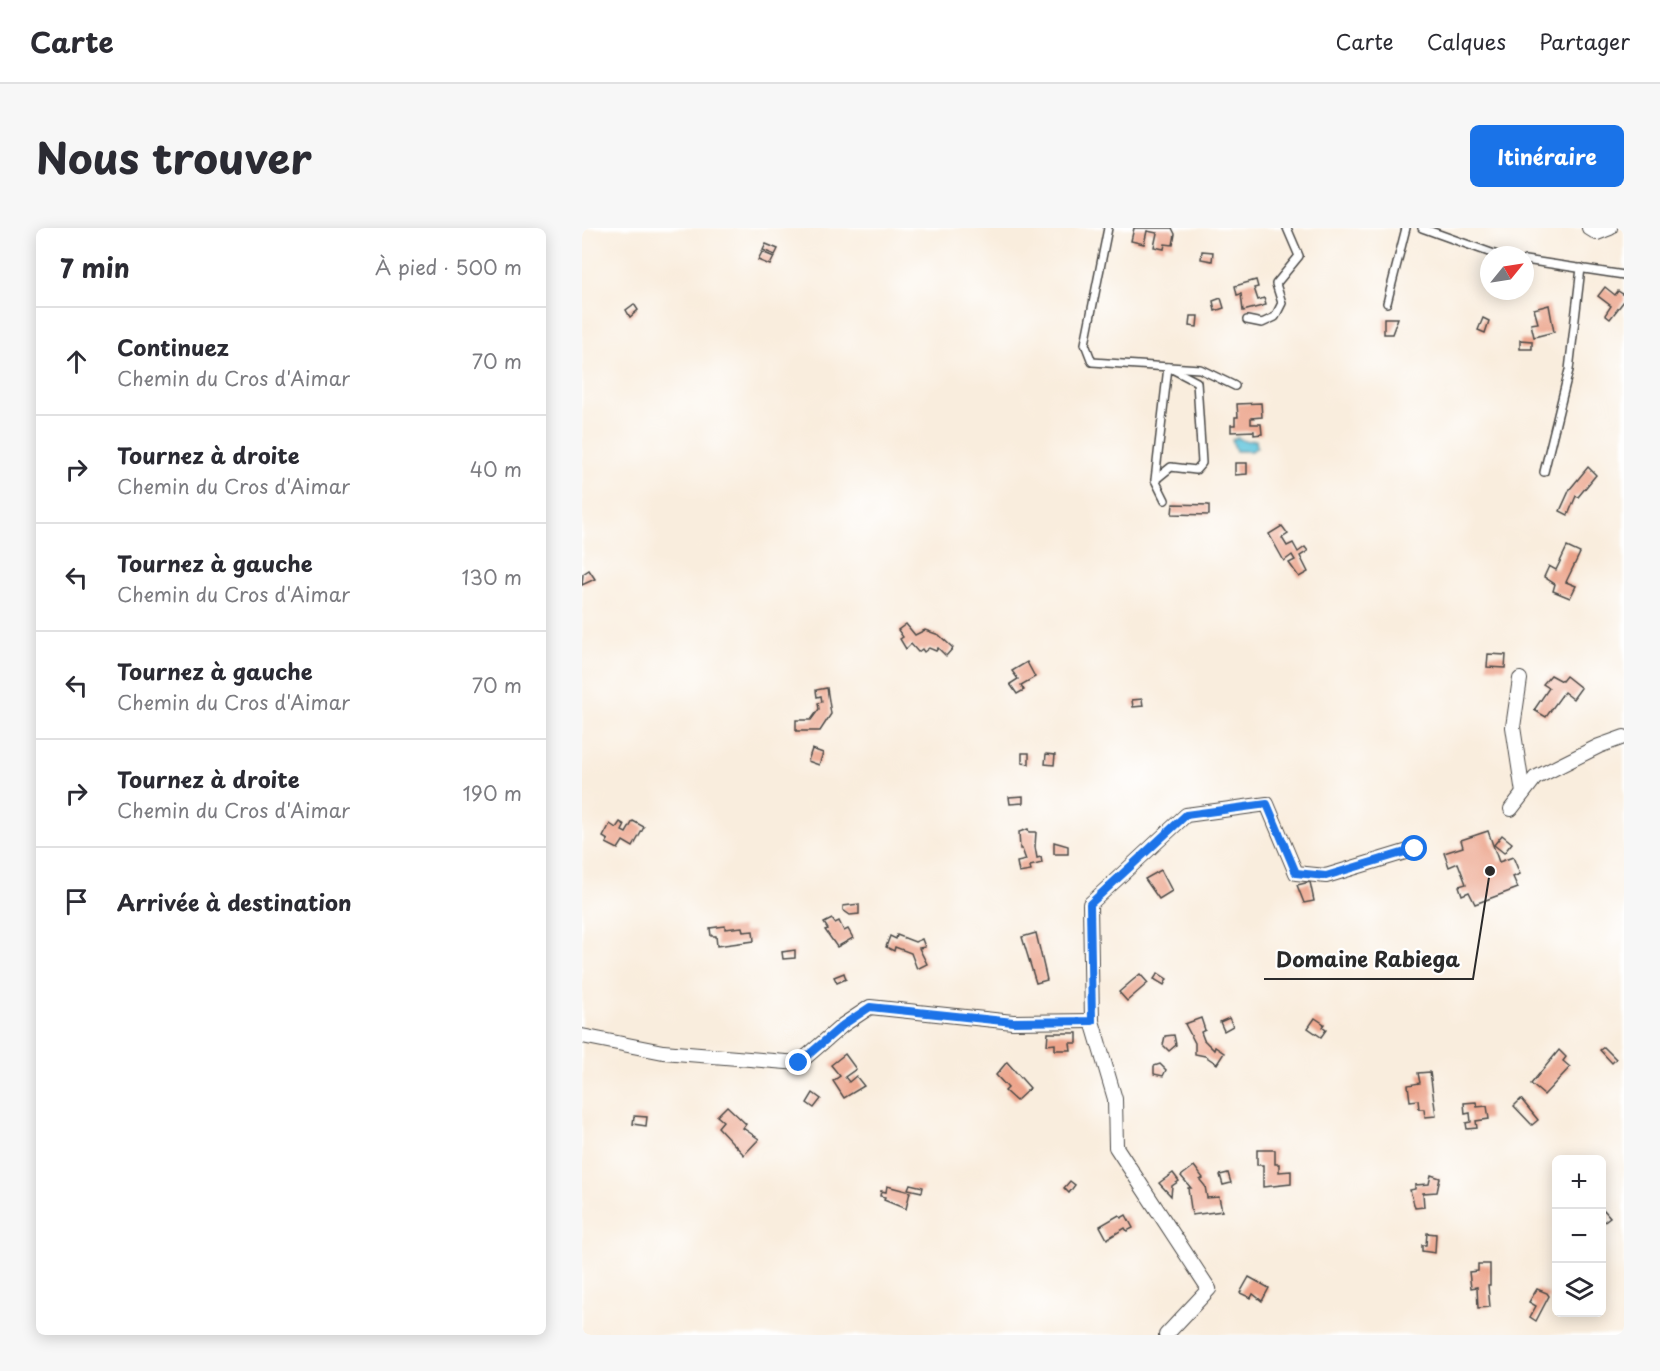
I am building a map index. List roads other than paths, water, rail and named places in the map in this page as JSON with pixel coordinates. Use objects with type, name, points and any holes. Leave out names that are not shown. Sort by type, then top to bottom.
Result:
[{"type":"street","points":[[1589,228],[1597,233],[1610,228]]},
{"type":"street","points":[[1520,679],[1513,727],[1523,794]]},
{"type":"street","points":[[1511,809],[1535,778],[1599,746],[1624,737]]},
{"type":"street","points":[[1166,1335],[1209,1289],[1116,1147],[1114,1099],[1092,1021],[1090,904],[1186,815],[1267,804],[1296,873],[1326,876],[1415,849]]},
{"type":"street","points":[[582,1036],[663,1052],[799,1063],[843,1025],[870,1007],[1013,1022],[1092,1021]]},
{"type":"lane","points":[[1108,228],[1085,344],[1092,362],[1200,369],[1235,386]]},
{"type":"lane","points":[[1247,320],[1262,323],[1275,317],[1282,303],[1276,284],[1299,256],[1287,228]]},
{"type":"lane","points":[[1387,303],[1406,228]]},
{"type":"lane","points":[[1422,228],[1480,249]]},
{"type":"lane","points":[[1534,261],[1624,275]]},
{"type":"lane","points":[[1544,472],[1569,370],[1581,268]]},
{"type":"lane","points":[[1165,500],[1155,480],[1168,367]]},
{"type":"lane","points":[[1155,480],[1171,467],[1196,470],[1202,463],[1197,382],[1168,367]]},
{"type":"water","points":[[1237,437],[1244,441],[1256,440],[1257,447],[1252,451],[1236,451],[1232,440]]},
{"type":"place","name":"Domaine Rabiega","points":[[1490,871]]}]
